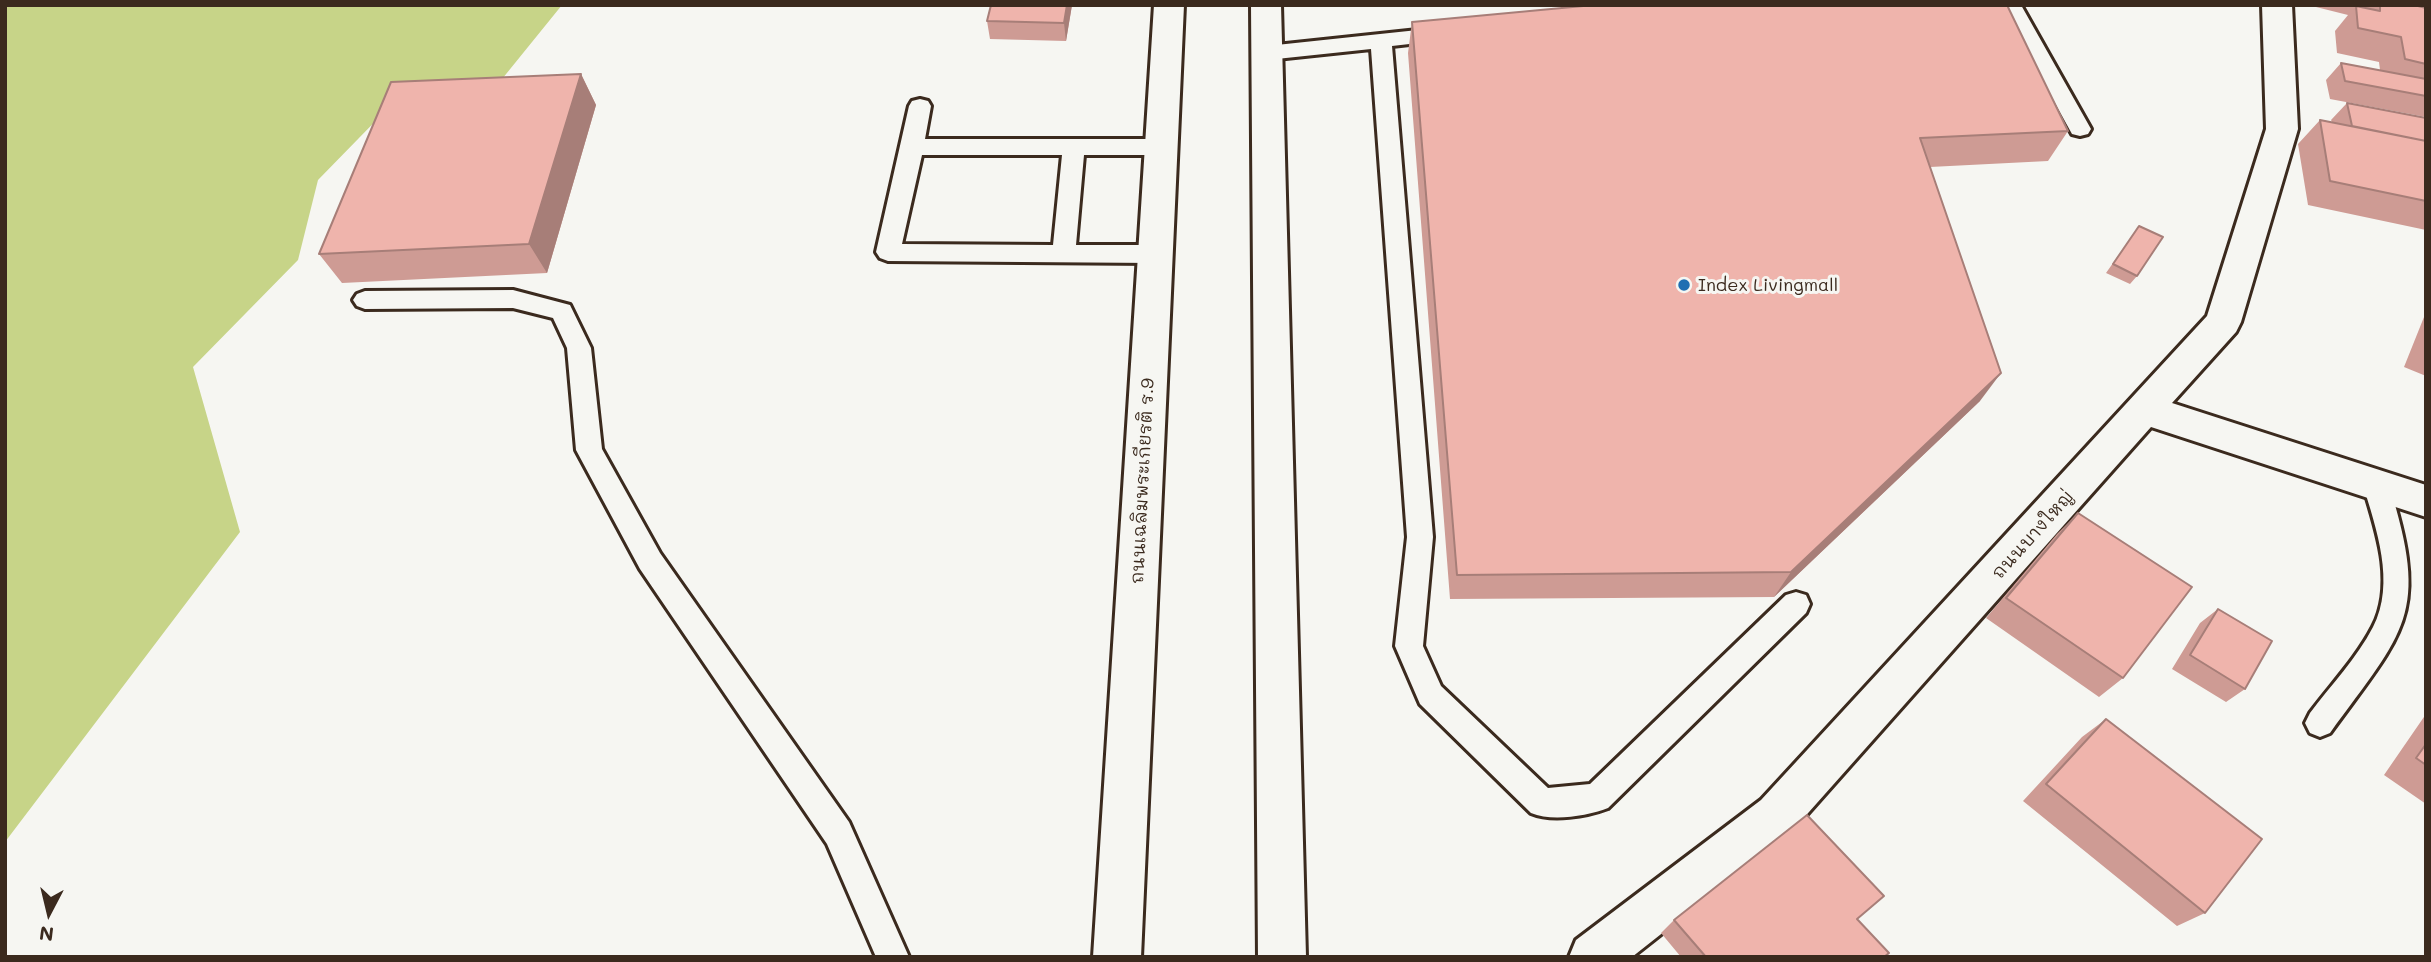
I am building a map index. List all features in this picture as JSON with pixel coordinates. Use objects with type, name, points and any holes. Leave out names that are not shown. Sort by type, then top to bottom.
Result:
[{"type":"main road","name":"ถนนเฉลิมพระเกียรติ ร.9","points":[[1117,957],[1169,5]]},
{"type":"main road","points":[[1266,5],[1282,957]]},
{"type":"main road","name":"ถนนบางใหญ่","points":[[1593,957],[1777,815],[2223,322],[2282,129],[2277,5]]},
{"type":"main road","points":[[2146,410],[2426,501]]},
{"type":"lane","points":[[2011,5],[2080,129]]},
{"type":"lane","points":[[1267,53],[1463,33]]},
{"type":"lane","points":[[1381,41],[1420,537],[1409,646],[1430,695],[1542,803],[1597,798],[1796,604]]},
{"type":"lane","points":[[920,106],[888,252],[1155,254]]},
{"type":"lane","points":[[913,147],[1161,147]]},
{"type":"lane","points":[[1064,254],[1074,147]]},
{"type":"lane","points":[[365,300],[513,299],[562,311],[579,348],[589,450],[650,561],[838,833],[893,957]]},
{"type":"lane","points":[[2320,723],[2386,630],[2397,592],[2394,549],[2376,485]]},
{"type":"green space","points":[[5,5],[562,5],[498,84],[399,97],[318,180],[298,260],[193,367],[240,532],[5,842]]},
{"type":"building","points":[[991,5],[1067,5],[1064,23],[987,21]]},
{"type":"building","name":"Index Livingmall","points":[[1594,5],[2007,5],[2068,131],[1920,138],[2001,373],[1791,572],[1457,575],[1412,22]]},
{"type":"building","points":[[2380,5],[2414,5],[2426,8],[2426,64],[2405,59],[2401,37],[2358,28],[2356,6],[2380,11]]},
{"type":"building","points":[[2341,63],[2426,79],[2426,96],[2345,81]]},
{"type":"building","points":[[581,74],[529,244],[319,254],[391,82]]},
{"type":"building","points":[[2347,103],[2426,118],[2426,141],[2352,126]]},
{"type":"building","points":[[2320,120],[2426,141],[2426,201],[2330,181]]},
{"type":"building","points":[[2139,226],[2163,237],[2137,276],[2113,264]]},
{"type":"building","points":[[2078,513],[2192,587],[2123,678],[2006,598]]},
{"type":"building","points":[[2218,609],[2272,641],[2245,689],[2190,655]]},
{"type":"building","points":[[2106,719],[2262,839],[2205,913],[2046,784]]},
{"type":"building","points":[[2426,744],[2426,765],[2416,758]]},
{"type":"building","points":[[1807,815],[1884,896],[1857,919],[1889,953],[1884,957],[1706,957],[1674,920]]},
{"type":"place","name":"Index Livingmall","points":[[1684,285]]}]
